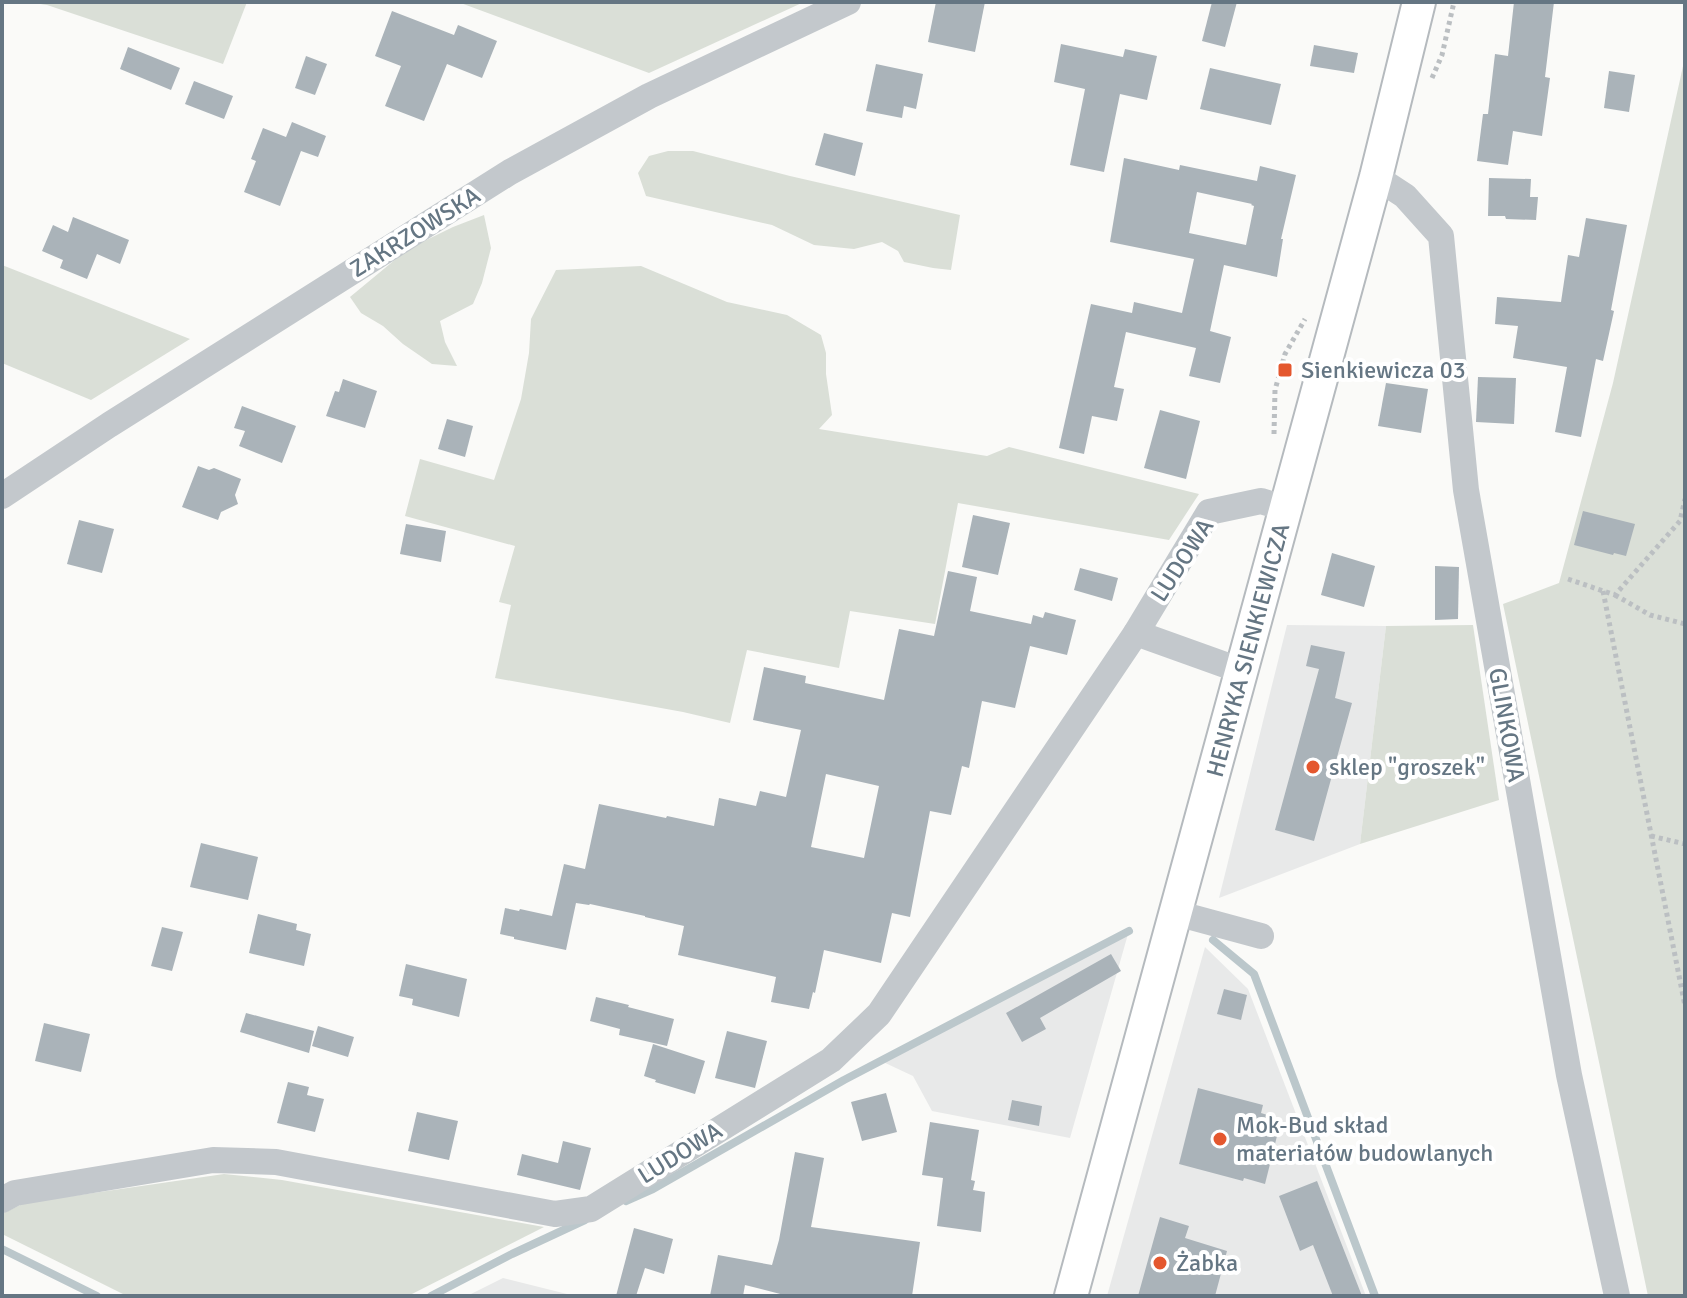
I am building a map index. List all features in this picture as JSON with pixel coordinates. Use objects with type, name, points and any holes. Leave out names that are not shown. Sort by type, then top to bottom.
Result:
[{"type":"main road","name":"HENRYKA SIENKIEWICZA","points":[[1071,1296],[1287,509],[1376,177],[1419,2]]},
{"type":"street","name":"ZAKRZOWSKA","points":[[2,496],[510,172],[649,96],[848,2]]},
{"type":"street","name":"GLINKOWA","points":[[1376,177],[1405,196],[1441,236],[1466,490],[1569,1075],[1617,1296]]},
{"type":"street","name":"LUDOWA","points":[[2,1200],[15,1193],[213,1160],[276,1162],[555,1214],[591,1209],[831,1060],[879,1014],[1136,633],[1209,512],[1261,501],[1287,509]]},
{"type":"street","name":"LUDOWA","points":[[1136,633],[1242,671]]},
{"type":"street","points":[[1176,913],[1261,936]]},
{"type":"path","points":[[1615,595],[1680,521],[1685,499]]},
{"type":"path","points":[[1568,579],[1615,595],[1650,615],[1685,624]]},
{"type":"path","points":[[1603,591],[1685,1006]]},
{"type":"path","points":[[1651,836],[1685,844]]},
{"type":"shaded area","points":[[27,2],[247,2],[223,64],[47,5]]},
{"type":"shaded area","points":[[458,2],[804,2],[649,73]]},
{"type":"shaded area","points":[[1685,57],[1685,1296],[1648,1296],[1503,604],[1559,583],[1613,383]]},
{"type":"shaded area","points":[[668,151],[693,151],[960,215],[951,270],[904,262],[898,251],[882,242],[854,249],[814,245],[772,225],[646,196],[638,173],[649,156]]},
{"type":"shaded area","points":[[484,215],[491,248],[482,283],[473,304],[440,321],[445,342],[457,366],[432,364],[361,313],[350,297],[408,249]]},
{"type":"shaded area","points":[[2,265],[190,339],[91,400],[2,363]]},
{"type":"shaded area","points":[[641,266],[727,302],[787,315],[821,335],[826,353],[832,415],[819,429],[987,456],[1009,447],[1199,494],[1169,540],[958,503],[935,624],[850,611],[839,668],[747,650],[730,723],[495,678],[511,605],[499,602],[515,546],[405,516],[420,459],[494,480],[521,399],[531,319],[556,270]]},
{"type":"shaded area","points":[[1287,625],[1386,626],[1360,844],[1219,898]]},
{"type":"shaded area","points":[[1473,625],[1499,800],[1360,844],[1386,626]]},
{"type":"shaded area","points":[[1128,934],[1070,1138],[932,1111],[913,1076],[881,1061]]},
{"type":"shaded area","points":[[1205,947],[1248,989],[1366,1296],[1107,1296]]},
{"type":"shaded area","points":[[224,1174],[282,1180],[544,1227],[408,1296],[127,1296],[2,1234],[2,1214],[24,1203]]},
{"type":"shaded area","points":[[503,1278],[575,1296],[467,1296]]},
{"type":"building","points":[[936,2],[985,2],[975,52],[928,42]]},
{"type":"building","points":[[1212,2],[1237,2],[1225,47],[1202,41]]},
{"type":"building","points":[[1514,2],[1554,2],[1545,77],[1550,78],[1542,136],[1513,131],[1508,165],[1477,161],[1483,114],[1488,114],[1495,54],[1508,56]]},
{"type":"building","points":[[392,11],[454,35],[458,25],[497,41],[482,78],[447,64],[424,121],[385,106],[401,66],[375,56]]},
{"type":"building","points":[[1061,44],[1123,57],[1125,49],[1157,56],[1147,100],[1120,94],[1104,172],[1070,165],[1085,89],[1054,82]]},
{"type":"building","points":[[1314,45],[1358,53],[1354,73],[1310,66]]},
{"type":"building","points":[[128,47],[180,68],[171,90],[120,69]]},
{"type":"building","points":[[306,56],[327,64],[315,95],[295,88]]},
{"type":"building","points":[[876,64],[923,74],[916,109],[904,106],[902,118],[866,111]]},
{"type":"building","points":[[1210,68],[1281,84],[1271,125],[1200,109]]},
{"type":"building","points":[[1609,71],[1635,75],[1629,112],[1604,108]]},
{"type":"building","points":[[194,81],[233,96],[224,119],[185,104]]},
{"type":"building","points":[[292,122],[326,136],[318,157],[301,151],[280,206],[244,192],[256,161],[251,159],[263,128],[286,137]]},
{"type":"building","points":[[824,133],[863,143],[855,176],[815,165]]},
{"type":"building","points":[[1124,158],[1179,170],[1180,165],[1257,181],[1260,166],[1296,175],[1281,239],[1277,277],[1224,265],[1210,331],[1231,337],[1220,383],[1189,376],[1196,348],[1126,332],[1114,387],[1124,389],[1117,421],[1092,416],[1084,454],[1059,448],[1091,304],[1132,313],[1134,302],[1182,313],[1194,259],[1110,242]],"holes":[[[1197,192],[1252,204],[1246,245],[1189,233]]]},
{"type":"building","points":[[1489,178],[1531,179],[1530,197],[1538,197],[1536,220],[1488,216]]},
{"type":"building","points":[[73,217],[129,240],[120,264],[97,254],[87,279],[60,268],[63,260],[42,251],[53,225],[68,232]]},
{"type":"building","points":[[1586,218],[1627,225],[1611,310],[1614,311],[1603,361],[1596,359],[1581,437],[1555,432],[1567,367],[1513,358],[1518,326],[1495,324],[1497,297],[1561,302],[1568,255],[1579,257]]},
{"type":"building","points":[[1478,377],[1516,378],[1514,424],[1476,422]]},
{"type":"building","points":[[343,379],[377,391],[365,428],[326,416]]},
{"type":"building","points":[[1386,383],[1428,389],[1421,433],[1378,426]]},
{"type":"building","points":[[242,406],[296,426],[282,463],[239,446],[245,431],[234,428]]},
{"type":"building","points":[[1160,410],[1200,421],[1186,479],[1144,468]]},
{"type":"building","points":[[447,419],[473,426],[465,457],[438,449]]},
{"type":"building","points":[[198,466],[209,470],[214,468],[241,479],[235,495],[238,504],[221,512],[218,520],[182,507]]},
{"type":"building","points":[[1583,511],[1635,524],[1626,556],[1574,545]]},
{"type":"building","points":[[973,515],[1010,523],[998,575],[962,567]]},
{"type":"building","points":[[79,520],[114,529],[102,573],[67,564]]},
{"type":"building","points":[[406,524],[446,531],[441,562],[400,554]]},
{"type":"building","points":[[1332,553],[1375,566],[1364,607],[1321,595]]},
{"type":"building","points":[[1435,566],[1459,567],[1458,619],[1435,620]]},
{"type":"building","points":[[1080,568],[1118,578],[1112,601],[1074,590]]},
{"type":"building","points":[[948,571],[977,577],[970,611],[1031,624],[1033,615],[1043,618],[1045,612],[1076,620],[1067,655],[1030,646],[1015,708],[982,701],[969,768],[962,766],[951,815],[930,811],[910,917],[892,913],[881,963],[824,950],[809,1009],[771,1002],[776,977],[678,955],[684,926],[645,916],[576,903],[566,950],[500,934],[505,908],[552,916],[564,864],[585,869],[599,804],[714,826],[719,798],[756,806],[760,791],[786,797],[801,730],[753,720],[764,667],[806,676],[805,683],[884,700],[899,629],[934,636]],"holes":[[[826,774],[879,786],[864,858],[811,847]]]},
{"type":"building","name":"sklep \"groszek\"","points":[[1311,645],[1345,652],[1335,698],[1352,703],[1314,841],[1275,830],[1319,669],[1306,666]]},
{"type":"building","points":[[201,843],[258,857],[248,900],[190,887]]},
{"type":"building","points":[[258,914],[297,924],[296,930],[311,934],[304,966],[249,953]]},
{"type":"building","points":[[162,927],[183,932],[172,971],[151,966]]},
{"type":"building","points":[[1111,954],[1121,971],[1040,1018],[1046,1029],[1022,1042],[1006,1013]]},
{"type":"building","points":[[406,964],[467,979],[459,1017],[412,1005],[413,999],[399,996]]},
{"type":"building","points":[[1224,989],[1247,995],[1241,1020],[1217,1014]]},
{"type":"building","points":[[596,997],[674,1019],[667,1046],[619,1035],[620,1029],[590,1021]]},
{"type":"building","points":[[246,1013],[314,1031],[309,1053],[240,1032]]},
{"type":"building","points":[[44,1023],[90,1034],[81,1072],[35,1061]]},
{"type":"building","points":[[318,1026],[354,1037],[348,1057],[312,1046]]},
{"type":"building","points":[[727,1031],[767,1041],[755,1088],[715,1078]]},
{"type":"building","points":[[653,1044],[705,1061],[695,1094],[644,1076]]},
{"type":"building","points":[[288,1082],[309,1087],[307,1095],[324,1099],[315,1132],[277,1123]]},
{"type":"building","name":"Mok-Bud skład materiałów budowlanych","points":[[1198,1088],[1263,1105],[1261,1113],[1274,1117],[1270,1134],[1277,1136],[1265,1184],[1179,1164]]},
{"type":"building","points":[[886,1093],[897,1132],[862,1141],[851,1102]]},
{"type":"building","points":[[1012,1100],[1042,1106],[1039,1126],[1008,1120]]},
{"type":"building","points":[[417,1112],[458,1121],[449,1160],[408,1151]]},
{"type":"building","points":[[930,1122],[979,1130],[971,1180],[975,1181],[973,1190],[985,1192],[981,1232],[937,1226],[943,1178],[922,1175]]},
{"type":"building","points":[[563,1141],[591,1148],[580,1190],[517,1175],[522,1154],[558,1163]]},
{"type":"building","points":[[795,1152],[824,1158],[811,1227],[920,1242],[912,1296],[788,1296],[745,1285],[743,1296],[710,1296],[718,1255],[772,1265]]},
{"type":"building","points":[[1317,1181],[1362,1296],[1333,1296],[1313,1245],[1300,1251],[1279,1196]]},
{"type":"building","points":[[1160,1217],[1189,1226],[1185,1238],[1227,1251],[1215,1296],[1138,1296]]},
{"type":"building","points":[[634,1228],[673,1239],[664,1274],[645,1268],[636,1296],[616,1296]]},
{"type":"waterway","points":[[626,1201],[653,1189],[844,1080],[1129,931]]},
{"type":"waterway","points":[[1213,940],[1254,974],[1375,1296]]},
{"type":"waterway","points":[[431,1296],[585,1220]]},
{"type":"waterway","points":[[2,1249],[97,1296]]},
{"type":"place","name":"Sienkiewicza 03","points":[[1285,370]]},
{"type":"place","name":"sklep \"groszek\"","points":[[1313,767]]},
{"type":"place","name":"Mok-Bud skład materiałów budowlanych","points":[[1220,1139]]},
{"type":"place","name":"Żabka","points":[[1160,1263]]}]
